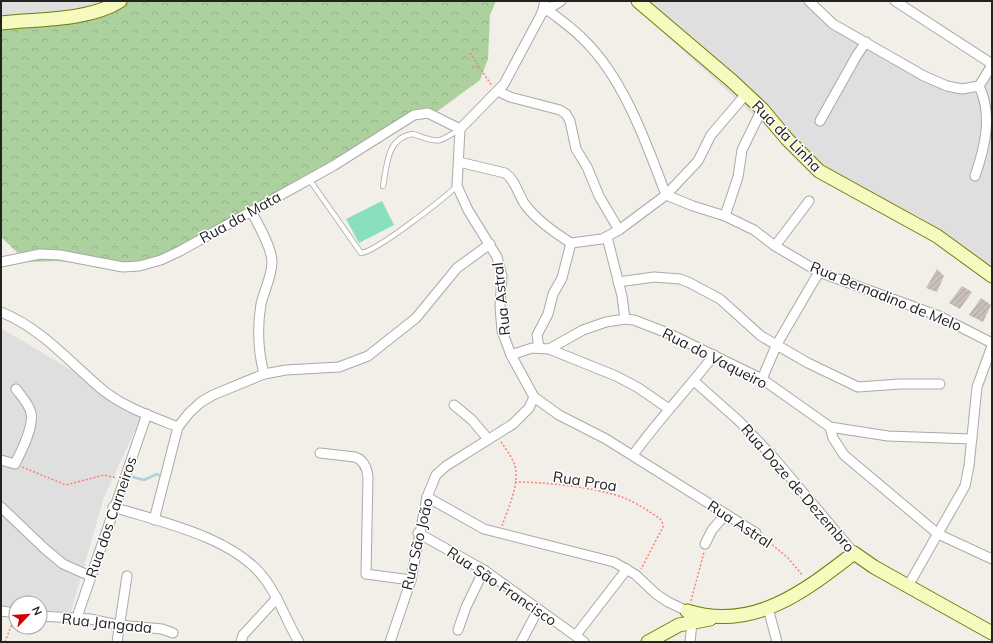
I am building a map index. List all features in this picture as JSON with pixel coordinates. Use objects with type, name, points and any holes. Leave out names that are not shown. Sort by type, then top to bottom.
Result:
[{"type":"street","points":[[1,23],[66,17],[98,11],[120,1]]},
{"type":"street","points":[[545,1],[545,12]]},
{"type":"street","points":[[460,129],[498,91],[510,76],[545,12],[561,1]]},
{"type":"street","name":"Rua da Linha","points":[[638,1],[716,67],[762,109],[787,139],[819,171],[937,236],[992,276]]},
{"type":"street","points":[[809,1],[833,24],[924,76],[947,86],[962,89],[979,86],[992,65],[895,1]]},
{"type":"street","points":[[545,12],[581,36],[596,53],[616,83],[633,116],[666,194]]},
{"type":"street","points":[[820,121],[857,55],[866,42]]},
{"type":"street","points":[[975,176],[987,132],[988,116],[984,96],[979,86]]},
{"type":"street","points":[[498,91],[510,97],[560,110],[566,114],[570,121],[576,149],[599,196],[620,230]]},
{"type":"street","points":[[459,162],[505,173],[510,176],[520,198],[527,208],[550,229],[571,243],[584,243],[607,237],[620,230],[666,194],[698,161],[711,136],[746,94]]},
{"type":"street","points":[[725,216],[738,177],[742,150],[762,109]]},
{"type":"street","name":"Rua da Mata","points":[[1,262],[40,254],[60,255],[123,266],[149,264],[180,251],[309,179],[418,113],[428,113],[460,129]]},
{"type":"street","name":"Rua Astral","points":[[460,129],[458,144],[459,162],[457,186],[468,210],[490,244],[500,266],[500,320],[511,355],[534,397],[559,415],[606,439],[633,455],[756,533]]},
{"type":"street","name":"Rua Bernadino de Melo","points":[[666,194],[693,206],[725,216],[754,230],[775,246],[819,272],[939,316],[992,345]]},
{"type":"street","points":[[775,246],[809,201]]},
{"type":"street","points":[[251,211],[267,246],[272,263],[261,305],[258,333],[260,357],[264,374]]},
{"type":"street","points":[[607,237],[625,319]]},
{"type":"street","points":[[539,348],[537,335],[548,314],[553,294],[562,278],[571,243]]},
{"type":"street","points":[[154,520],[178,427],[189,413],[201,402],[218,393],[264,374],[286,370],[338,367],[368,356],[416,318],[457,268],[490,244]]},
{"type":"street","points":[[762,379],[777,344],[819,272]]},
{"type":"street","points":[[618,282],[654,277],[680,279],[690,283],[720,299],[761,336],[808,363],[858,387],[892,384],[940,384]]},
{"type":"street","points":[[1,312],[27,324],[48,340],[105,391],[123,403],[178,427]]},
{"type":"street","name":"Rua do Vaqueiro","points":[[549,349],[583,330],[606,322],[625,319],[651,325],[762,379],[830,427]]},
{"type":"street","points":[[908,586],[965,486],[969,466],[977,387],[992,345]]},
{"type":"street","points":[[511,355],[539,348],[549,349],[616,376],[637,387],[669,409]]},
{"type":"street","points":[[633,455],[669,409],[694,382],[714,355]]},
{"type":"street","name":"Rua Doze de Dezembro","points":[[694,382],[740,421],[774,458],[854,553],[908,586],[992,633]]},
{"type":"street","points":[[1,460],[15,464],[24,446],[31,418],[27,403],[16,389]]},
{"type":"street","name":"Rua São João","points":[[390,642],[410,580],[426,496],[440,470],[496,435],[524,415],[534,397]]},
{"type":"street","points":[[454,405],[476,425],[488,439]]},
{"type":"street","name":"Rua dos Carneiros","points":[[76,620],[147,414]]},
{"type":"street","points":[[972,439],[888,436],[830,427],[833,438],[844,455],[938,534],[992,559]]},
{"type":"street","points":[[320,453],[355,457],[360,459],[366,467],[368,477],[366,574],[410,580]]},
{"type":"street","points":[[426,496],[473,523],[500,533],[614,562],[636,575],[656,594],[690,617]]},
{"type":"street","points":[[1,507],[63,564],[90,576]]},
{"type":"street","points":[[114,507],[199,535],[241,556],[252,564],[277,598],[299,642]]},
{"type":"street","points":[[705,544],[712,530],[726,514]]},
{"type":"street","name":"Rua São Francisco","points":[[418,533],[484,570],[584,642]]},
{"type":"street","points":[[648,642],[690,617],[717,618],[751,613],[768,608],[811,586],[854,553]]},
{"type":"street","points":[[576,635],[627,569]]},
{"type":"street","points":[[458,630],[466,607],[484,570]]},
{"type":"street","points":[[117,642],[127,576]]},
{"type":"street","points":[[241,642],[243,635],[277,598]]},
{"type":"street","points":[[768,608],[777,642]]},
{"type":"street","points":[[521,642],[538,610]]},
{"type":"street","name":"Rua Jangada","points":[[48,617],[76,620],[90,619],[119,625],[162,629],[173,633]]},
{"type":"street","points":[[690,617],[690,642]]},
{"type":"lane","points":[[383,186],[391,148],[396,141],[413,134],[433,141],[440,141],[460,129]]},
{"type":"lane","points":[[309,179],[361,254],[372,250],[457,186]]},
{"type":"path","points":[[470,54],[489,83],[498,91]]},
{"type":"path","points":[[496,435],[512,460],[516,471],[516,482],[500,533]]},
{"type":"path","points":[[15,464],[66,485],[104,474],[123,480]]},
{"type":"path","name":"Rua Proa","points":[[516,482],[586,489],[623,497],[659,518],[662,521],[663,527],[651,552],[636,575]]},
{"type":"path","name":"Rua Astral","points":[[756,533],[788,558],[811,586]]},
{"type":"path","points":[[690,617],[705,544]]},
{"type":"shaded area","points":[[1,1],[111,1],[102,5],[1,19]]},
{"type":"shaded area","points":[[629,1],[811,1],[839,26],[942,82],[976,83],[992,69],[992,272],[985,263],[918,216],[823,179]]},
{"type":"shaded area","points":[[1,328],[143,413],[104,497],[71,612],[48,611],[48,595],[8,595],[8,610],[4,610],[1,617]]},
{"type":"green space","points":[[128,1],[496,1],[490,15],[488,59],[480,80],[435,113],[421,108],[181,250],[163,258],[121,266],[56,261],[27,262],[1,237],[1,26],[98,12]]},
{"type":"green space","points":[[382,201],[394,225],[359,243],[346,219]]},
{"type":"building","points":[[937,269],[944,276],[937,292],[926,288]]},
{"type":"building","points":[[962,286],[972,292],[960,309],[949,303]]},
{"type":"building","points":[[981,298],[991,305],[983,322],[969,315]]},
{"type":"waterway","points":[[129,476],[144,480],[157,474],[162,477]]}]
